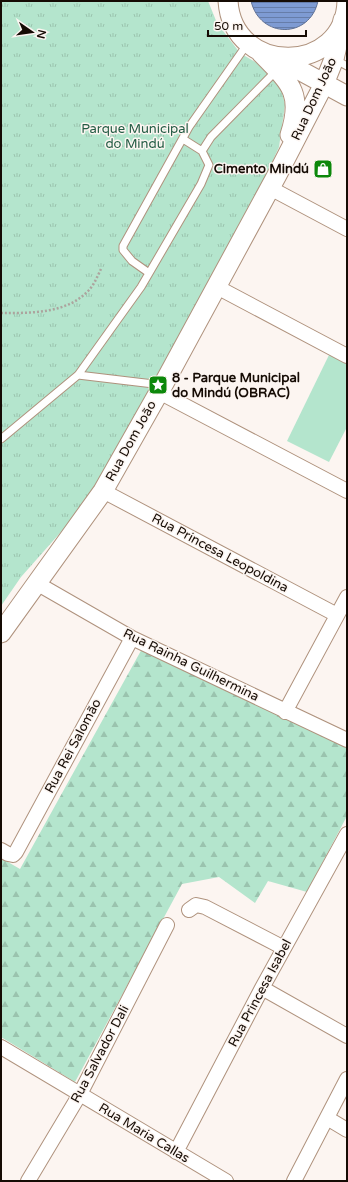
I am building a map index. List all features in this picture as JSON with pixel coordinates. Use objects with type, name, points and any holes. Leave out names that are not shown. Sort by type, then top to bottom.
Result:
[{"type":"street","name":"Rua Dom João","points":[[228,1],[233,22],[253,47],[277,64],[295,95],[296,111],[274,181]]},
{"type":"street","name":"Rua Dom João","points":[[1,634],[103,491],[274,181],[324,84],[340,63],[347,1]]},
{"type":"street","points":[[277,64],[291,58],[304,56],[316,51],[328,43],[336,32],[345,11]]},
{"type":"street","points":[[277,64],[324,84],[347,96]]},
{"type":"street","points":[[274,181],[347,229]]},
{"type":"street","points":[[215,286],[347,356]]},
{"type":"street","points":[[161,388],[347,491]]},
{"type":"street","name":"Rua Princesa Leopoldina","points":[[103,491],[337,615]]},
{"type":"street","name":"Rua Rainha Guilhermina","points":[[38,584],[132,638],[285,712],[347,740]]},
{"type":"street","points":[[285,712],[347,597]]},
{"type":"street","name":"Rua Rei Salomão","points":[[7,852],[132,638]]},
{"type":"street","name":"Rua Princesa Isabel","points":[[176,1152],[262,988],[347,834]]},
{"type":"street","points":[[189,910],[196,905],[205,907],[284,948]]},
{"type":"street","name":"Rua Salvador Dali","points":[[28,1181],[80,1094],[167,925]]},
{"type":"street","points":[[262,988],[347,1036]]},
{"type":"street","name":"Rua Maria Callas","points":[[1,1047],[226,1181]]},
{"type":"street","points":[[294,1181],[347,1079]]},
{"type":"street","points":[[327,1118],[347,1130]]},
{"type":"lane","points":[[149,273],[132,261],[122,248],[183,139],[253,47]]},
{"type":"lane","points":[[202,151],[210,137],[277,64]]},
{"type":"lane","points":[[1,439],[78,375],[141,287],[209,165],[202,151],[183,139]]},
{"type":"lane","points":[[78,375],[161,388]]},
{"type":"path","points":[[1,313],[29,313],[51,310],[71,303],[90,290],[101,269]]},
{"type":"green space","name":"Parque Municipal do Mindú","points":[[1,1],[208,1],[217,23],[240,53],[269,70],[280,83],[285,105],[279,147],[263,182],[99,489],[21,577],[1,606]]},
{"type":"green space","points":[[329,355],[347,364],[347,427],[329,462],[287,441]]},
{"type":"green space","points":[[143,647],[347,748],[347,816],[307,892],[268,881],[255,903],[219,877],[182,884],[75,1082],[1,1037],[1,858],[20,869]]},
{"type":"water","points":[[251,1],[318,1],[313,13],[305,22],[296,28],[285,30],[274,28],[264,22],[256,13]]},
{"type":"place","name":"Cimento Mindú","points":[[323,169]]},
{"type":"place","name":"8 - Parque Municipal do Mindú (OBRAC)","points":[[158,385]]}]
